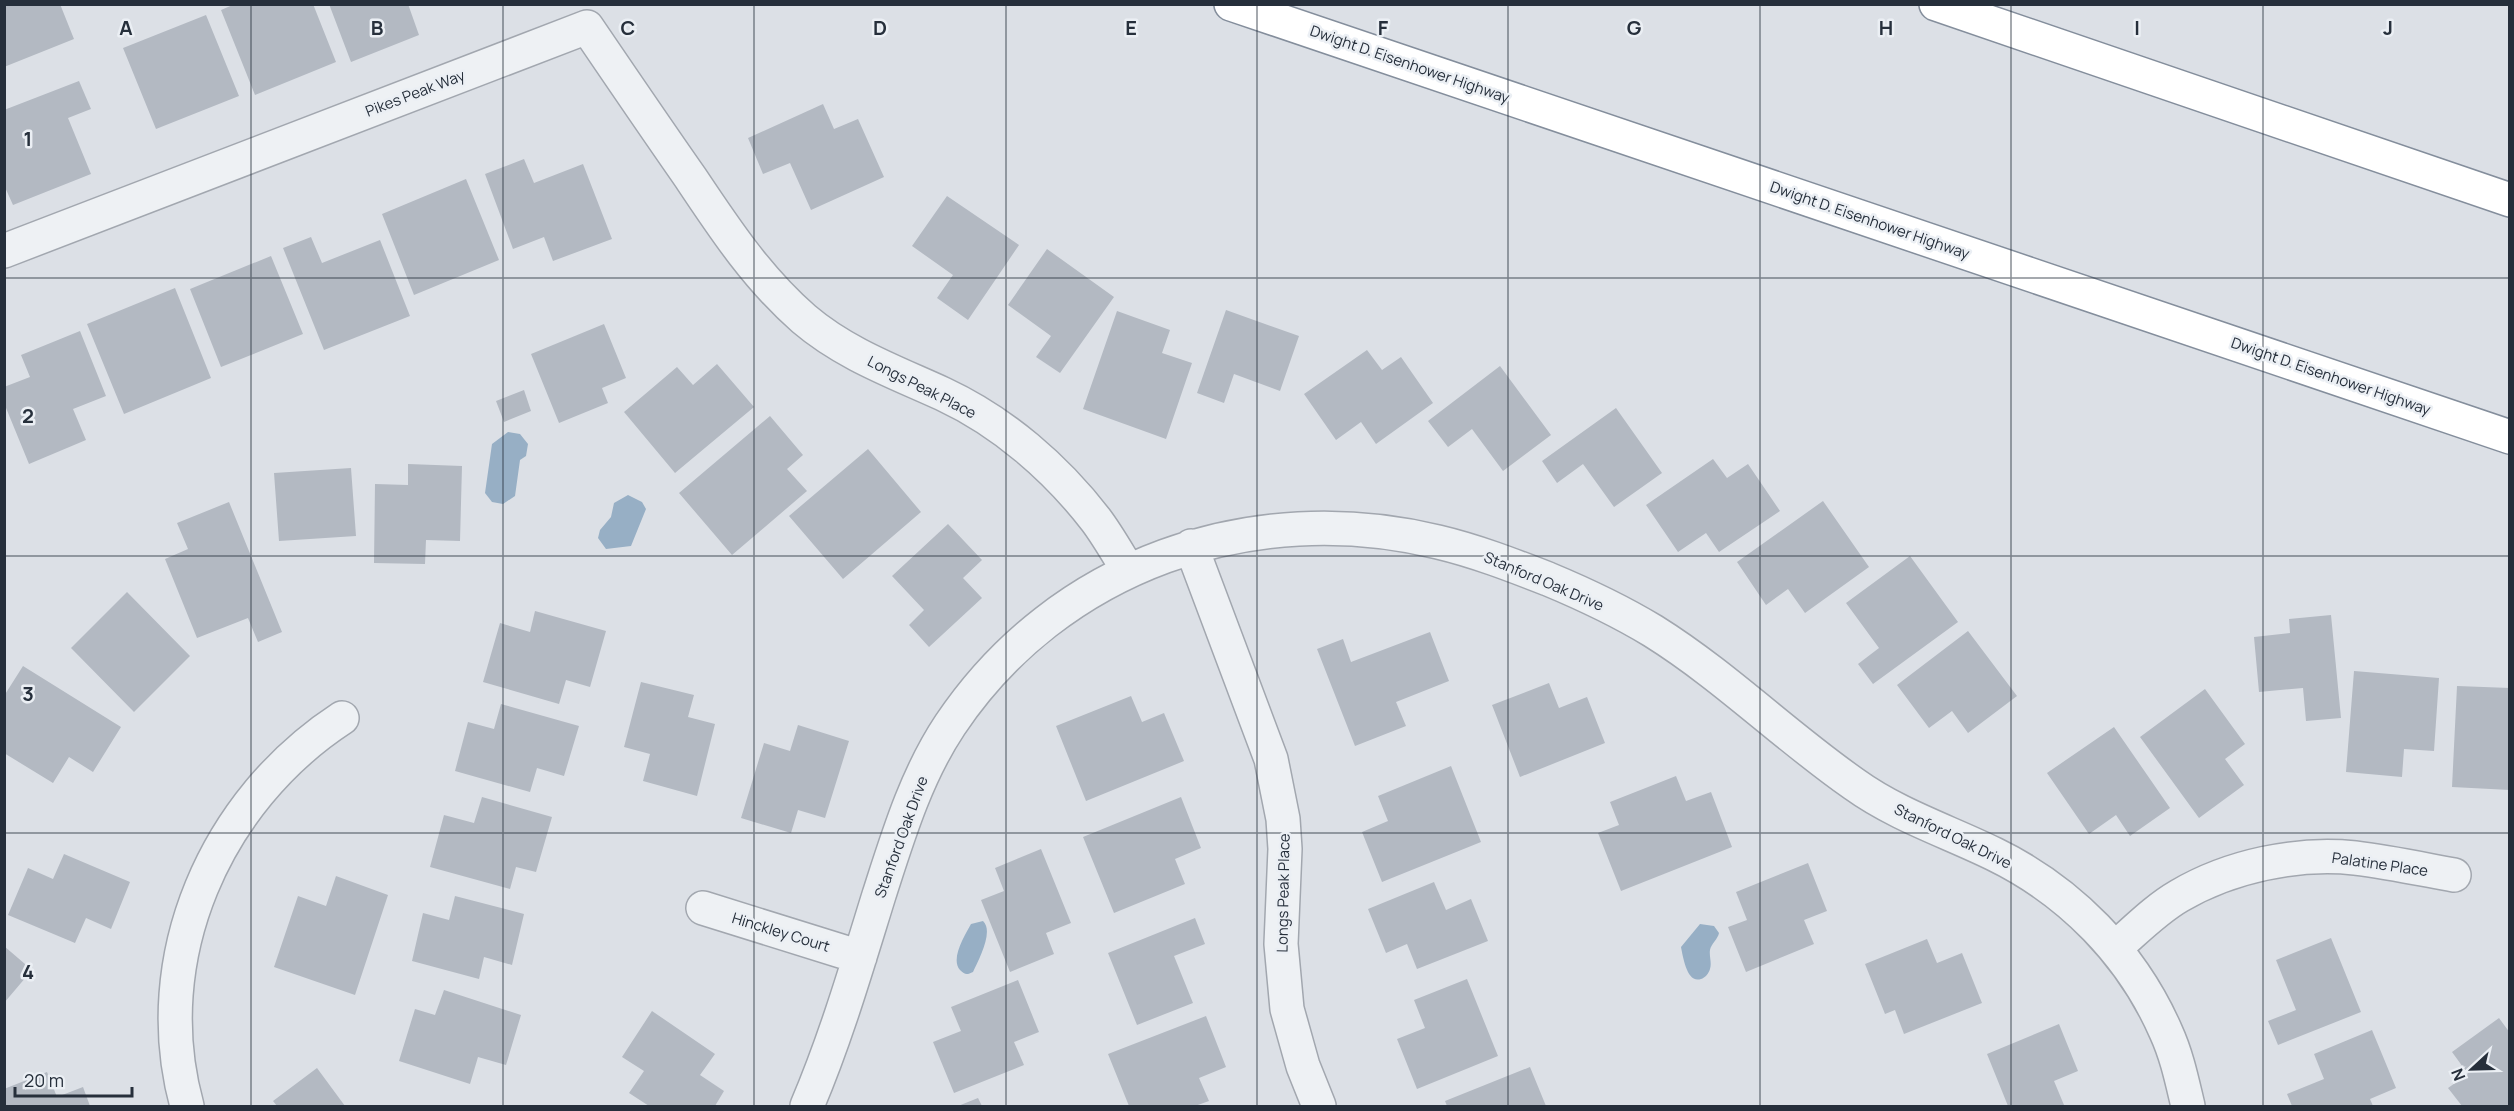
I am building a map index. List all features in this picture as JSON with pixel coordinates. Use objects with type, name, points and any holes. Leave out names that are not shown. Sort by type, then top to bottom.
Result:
[{"type":"highway","name":"Dwight D. Eisenhower Highway","points":[[1231,4],[2510,437]]},
{"type":"highway","points":[[1936,4],[2510,200]]},
{"type":"street","name":"Pikes Peak Way","points":[[4,251],[587,27],[731,238]]},
{"type":"street","name":"Longs Peak Place","points":[[731,238],[756,272],[804,319],[830,338],[887,371],[943,394],[969,408],[1018,440],[1060,478],[1090,512],[1128,570]]},
{"type":"street","name":"Stanford Oak Drive","points":[[807,1107],[826,1060],[899,833],[920,780],[949,726],[986,678],[1029,634],[1078,598],[1128,570],[1191,546],[1232,536],[1293,528],[1356,529],[1435,541],[1498,559],[1575,590],[1650,629],[1719,675],[1813,754],[1860,789],[1911,817],[1997,855],[2048,885],[2072,904],[2115,948],[2136,976],[2165,1030],[2176,1058],[2188,1107]]},
{"type":"street","name":"Longs Peak Place","points":[[1191,546],[1271,759],[1283,819],[1285,849],[1281,944],[1287,1009],[1303,1066],[1319,1107]]},
{"type":"street","points":[[187,1107],[180,1084],[176,1053],[176,991],[186,929],[207,870],[239,816],[275,772],[320,733],[342,718]]},
{"type":"street","name":"Palatine Place","points":[[2115,948],[2156,912],[2180,895],[2247,868],[2294,858],[2325,857],[2355,858],[2454,874]]},
{"type":"street","name":"Hinckley Court","points":[[703,908],[860,957]]},
{"type":"water","points":[[508,432],[520,434],[528,444],[526,456],[520,460],[515,496],[503,504],[492,502],[485,493],[492,444]]},
{"type":"water","points":[[628,495],[642,502],[646,509],[631,546],[606,549],[598,538],[600,530],[611,517],[614,503]]},
{"type":"water","points":[[983,921],[987,931],[979,960],[973,972],[965,974],[957,965],[960,947],[971,924]]},
{"type":"water","points":[[1700,924],[1714,926],[1719,933],[1710,950],[1709,972],[1702,978],[1696,979],[1692,978],[1686,969],[1681,947]]},
{"type":"building","points":[[4,4],[60,4],[74,39],[4,67]]},
{"type":"building","points":[[235,4],[313,4],[336,62],[255,95],[221,10]]},
{"type":"building","points":[[329,4],[408,4],[419,35],[351,62]]},
{"type":"building","points":[[206,15],[239,96],[156,129],[123,48]]},
{"type":"building","points":[[79,81],[91,109],[68,118],[91,174],[13,205],[4,185],[4,110]]},
{"type":"building","points":[[823,104],[834,129],[858,119],[884,177],[811,210],[790,163],[763,174],[748,138]]},
{"type":"building","points":[[524,159],[534,183],[583,164],[612,239],[553,261],[544,237],[513,249],[485,174]]},
{"type":"building","points":[[466,179],[499,260],[414,295],[382,214]]},
{"type":"building","points":[[947,196],[1019,245],[968,320],[937,298],[953,275],[912,246]]},
{"type":"building","points":[[311,237],[322,263],[380,240],[410,316],[324,350],[283,248]]},
{"type":"building","points":[[1047,249],[1114,297],[1060,373],[1036,357],[1051,336],[1008,305]]},
{"type":"building","points":[[271,256],[303,334],[221,367],[190,289]]},
{"type":"building","points":[[175,288],[211,378],[124,414],[87,324]]},
{"type":"building","points":[[1226,310],[1299,336],[1280,391],[1234,374],[1224,403],[1197,393]]},
{"type":"building","points":[[1117,311],[1170,330],[1162,353],[1192,363],[1166,439],[1083,409]]},
{"type":"building","points":[[604,324],[626,378],[602,388],[608,403],[559,423],[531,354]]},
{"type":"building","points":[[80,331],[106,396],[73,409],[86,440],[29,464],[4,403],[4,387],[30,377],[21,355]]},
{"type":"building","points":[[1367,350],[1382,370],[1401,357],[1433,403],[1376,444],[1361,422],[1336,440],[1304,394]]},
{"type":"building","points":[[717,364],[754,407],[675,473],[624,412],[677,367],[693,385]]},
{"type":"building","points":[[1500,366],[1551,435],[1503,471],[1472,429],[1448,447],[1428,421]]},
{"type":"building","points":[[524,390],[531,411],[504,422],[496,401]]},
{"type":"building","points":[[1616,408],[1662,473],[1614,507],[1583,464],[1557,483],[1542,461]]},
{"type":"building","points":[[770,416],[803,455],[787,469],[807,491],[732,555],[679,493]]},
{"type":"building","points":[[868,449],[921,512],[843,579],[789,516]]},
{"type":"building","points":[[1713,459],[1727,478],[1748,464],[1780,511],[1719,552],[1706,533],[1678,552],[1646,505]]},
{"type":"building","points":[[408,464],[462,466],[460,541],[426,540],[425,564],[374,563],[375,484],[408,485]]},
{"type":"building","points":[[351,468],[356,536],[279,541],[274,473]]},
{"type":"building","points":[[1823,501],[1869,567],[1805,613],[1788,589],[1766,605],[1737,562]]},
{"type":"building","points":[[229,502],[282,632],[258,642],[248,618],[197,638],[165,559],[188,549],[177,523]]},
{"type":"building","points":[[948,524],[982,560],[963,578],[982,598],[929,647],[909,625],[924,610],[892,576]]},
{"type":"building","points":[[1910,556],[1958,622],[1873,684],[1858,664],[1879,648],[1846,603]]},
{"type":"building","points":[[127,592],[190,656],[134,712],[71,648]]},
{"type":"building","points":[[535,611],[606,631],[590,687],[566,680],[559,704],[483,682],[500,623],[530,632]]},
{"type":"building","points":[[2331,615],[2341,718],[2306,721],[2303,688],[2259,692],[2254,637],[2290,633],[2289,619]]},
{"type":"building","points":[[1968,631],[2017,696],[1968,733],[1952,711],[1929,728],[1897,685]]},
{"type":"building","points":[[1430,632],[1449,681],[1396,702],[1406,726],[1355,746],[1317,649],[1343,639],[1351,662]]},
{"type":"building","points":[[23,666],[121,727],[93,772],[69,757],[53,783],[4,753],[4,696]]},
{"type":"building","points":[[2354,671],[2439,678],[2434,751],[2404,749],[2402,777],[2346,772]]},
{"type":"building","points":[[641,682],[694,695],[688,717],[715,724],[697,796],[643,781],[650,754],[624,747]]},
{"type":"building","points":[[1549,683],[1559,708],[1587,697],[1605,743],[1520,777],[1492,705]]},
{"type":"building","points":[[2457,686],[2510,688],[2510,790],[2452,787]]},
{"type":"building","points":[[2205,689],[2245,744],[2225,759],[2244,785],[2199,818],[2140,737]]},
{"type":"building","points":[[1131,696],[1142,722],[1164,713],[1184,761],[1086,801],[1056,726]]},
{"type":"building","points":[[501,704],[579,726],[564,776],[537,768],[530,792],[455,771],[468,722],[494,729]]},
{"type":"building","points":[[798,725],[849,741],[825,818],[798,810],[791,833],[741,818],[764,743],[790,751]]},
{"type":"building","points":[[2114,727],[2170,808],[2130,836],[2116,815],[2089,834],[2047,773]]},
{"type":"building","points":[[1451,766],[1481,842],[1382,882],[1362,832],[1388,821],[1378,796]]},
{"type":"building","points":[[1676,776],[1686,801],[1711,792],[1732,847],[1621,891],[1598,833],[1619,825],[1610,802]]},
{"type":"building","points":[[482,797],[552,817],[536,872],[516,867],[510,889],[430,867],[444,815],[474,823]]},
{"type":"building","points":[[1181,797],[1201,848],[1175,859],[1185,884],[1114,913],[1083,837]]},
{"type":"building","points":[[1041,849],[1071,923],[1046,933],[1054,954],[1010,972],[981,900],[1004,891],[995,868]]},
{"type":"building","points":[[64,854],[130,882],[111,929],[86,918],[75,943],[8,915],[28,868],[53,879]]},
{"type":"building","points":[[1808,863],[1827,911],[1804,920],[1814,944],[1746,972],[1728,927],[1747,920],[1736,892]]},
{"type":"building","points":[[336,876],[388,895],[355,995],[274,967],[298,896],[326,906]]},
{"type":"building","points":[[1434,882],[1446,910],[1471,899],[1488,941],[1417,969],[1407,944],[1386,953],[1368,909]]},
{"type":"building","points":[[455,896],[524,914],[512,965],[484,957],[479,979],[412,961],[423,913],[449,920]]},
{"type":"building","points":[[1195,918],[1205,944],[1174,956],[1193,1003],[1137,1025],[1108,953]]},
{"type":"building","points":[[2331,938],[2361,1012],[2278,1045],[2268,1021],[2296,1010],[2276,960]]},
{"type":"building","points":[[1927,939],[1937,963],[1962,953],[1982,1003],[1904,1034],[1895,1010],[1885,1014],[1865,964]]},
{"type":"building","points":[[4,946],[32,970],[4,1003]]},
{"type":"building","points":[[1467,979],[1498,1056],[1417,1089],[1397,1039],[1425,1028],[1414,1000]]},
{"type":"building","points":[[1018,980],[1039,1032],[1014,1042],[1024,1065],[954,1093],[933,1042],[961,1031],[951,1007]]},
{"type":"building","points":[[444,990],[521,1015],[506,1065],[478,1057],[470,1084],[399,1061],[415,1009],[435,1015]]},
{"type":"building","points":[[652,1011],[715,1054],[700,1075],[724,1091],[715,1106],[649,1106],[629,1093],[644,1071],[622,1057]]},
{"type":"building","points":[[1206,1016],[1226,1067],[1199,1078],[1209,1101],[1195,1106],[1129,1106],[1108,1054]]},
{"type":"building","points":[[2499,1018],[2510,1033],[2510,1106],[2462,1106],[2448,1088],[2468,1074],[2452,1052]]},
{"type":"building","points":[[2059,1024],[2078,1071],[2054,1081],[2064,1105],[2008,1106],[1987,1054]]},
{"type":"building","points":[[2372,1030],[2396,1088],[2370,1099],[2373,1106],[2292,1106],[2287,1094],[2324,1079],[2314,1054]]},
{"type":"building","points":[[1530,1067],[1546,1106],[1447,1106],[1445,1101]]},
{"type":"building","points":[[317,1068],[345,1106],[277,1106],[273,1101]]},
{"type":"building","points":[[47,1072],[57,1097],[83,1087],[90,1106],[4,1106],[4,1089]]},
{"type":"building","points":[[978,1098],[982,1106],[958,1106]]}]
